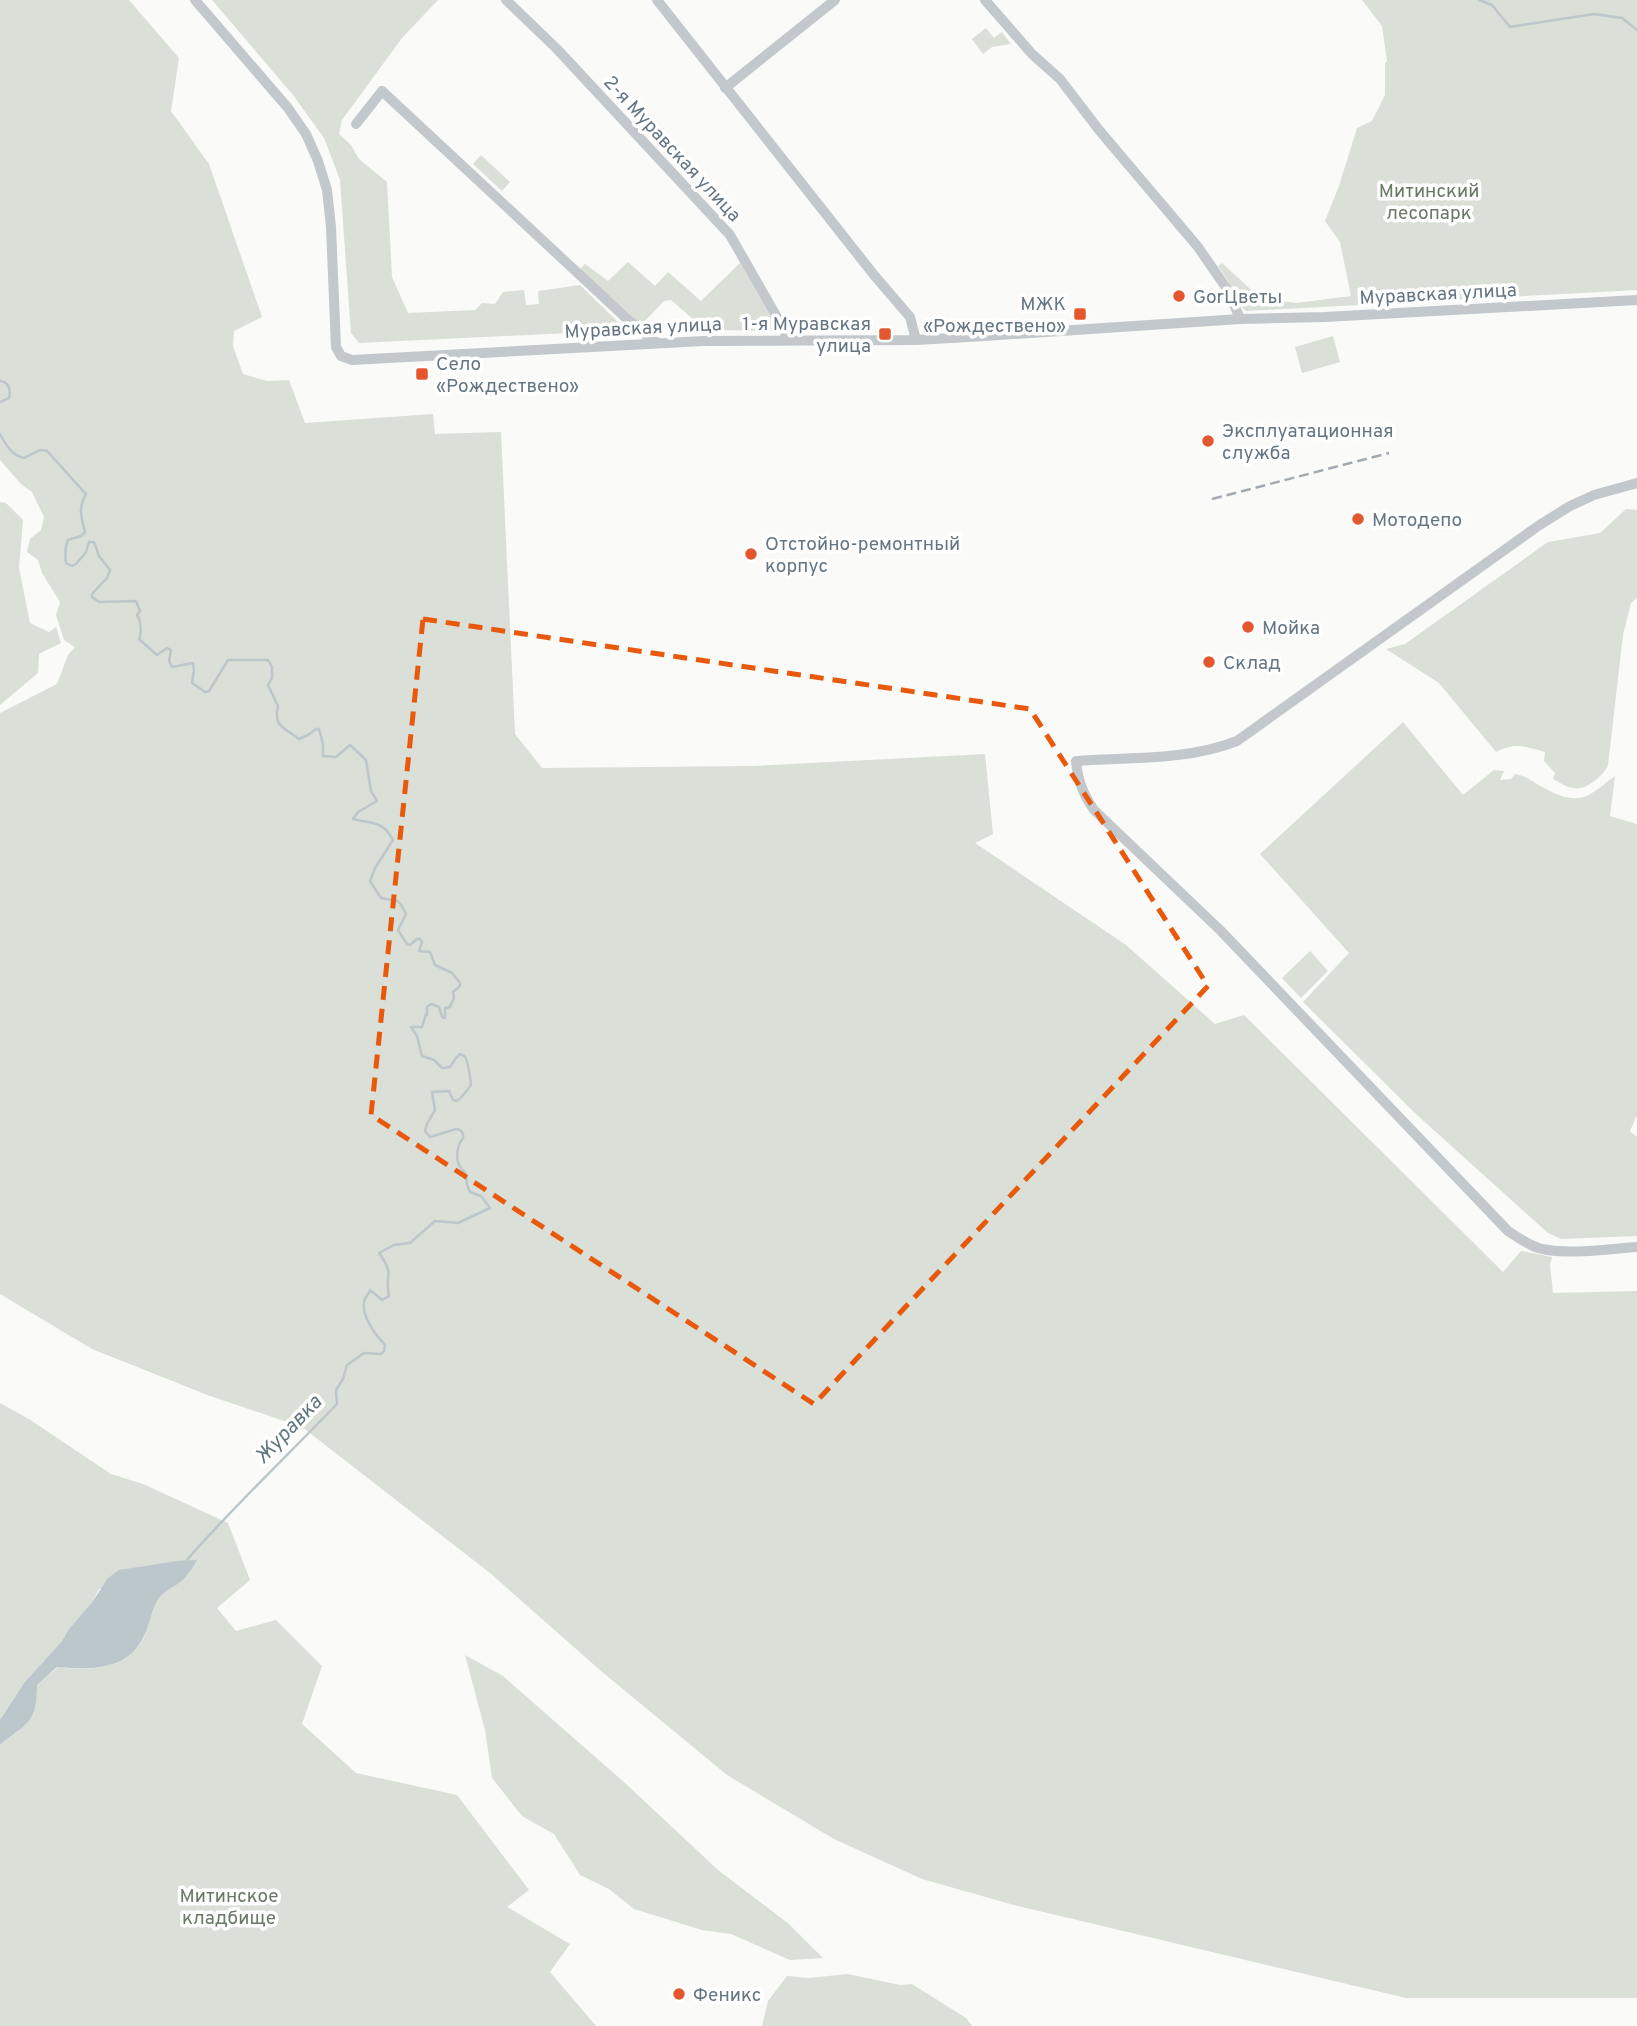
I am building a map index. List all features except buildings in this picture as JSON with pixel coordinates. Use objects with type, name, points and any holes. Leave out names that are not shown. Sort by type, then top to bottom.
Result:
[{"type":"street","name":"Муравская улица","points":[[195,0],[288,108],[306,134],[318,160],[327,190],[331,227],[336,347],[341,356],[352,360],[787,339],[916,340],[1240,319],[1637,300]]},
{"type":"street","name":"2-я Муравская улица","points":[[506,0],[557,49],[730,235],[787,339]]},
{"type":"street","points":[[657,0],[910,317],[916,340]]},
{"type":"street","points":[[725,88],[835,0]]},
{"type":"street","points":[[985,0],[1026,48],[1060,79],[1099,130],[1198,247],[1229,292],[1240,319]]},
{"type":"street","points":[[356,124],[382,91],[625,317],[652,340],[661,344]]},
{"type":"street","points":[[1637,483],[1594,495],[1538,526],[1237,741],[1215,750],[1184,754],[1076,761],[1077,779],[1094,810],[1220,930],[1508,1231],[1524,1242],[1562,1251],[1637,1247]]},
{"type":"highlighted area","points":[[423,619],[1030,709],[1208,986],[814,1404],[371,1115]]},
{"type":"green space","points":[[0,0],[129,0],[179,58],[171,111],[209,164],[262,317],[234,331],[233,346],[243,374],[267,381],[289,380],[305,423],[433,414],[435,434],[501,432],[515,734],[542,768],[753,766],[985,754],[993,834],[975,843],[1126,945],[1215,1024],[1244,1015],[1503,1272],[1521,1251],[1552,1257],[1550,1264],[1553,1293],[1637,1291],[1637,1998],[1406,1998],[1014,1905],[922,1879],[834,1839],[727,1775],[601,1671],[490,1573],[302,1427],[210,1396],[92,1349],[0,1294],[0,713],[57,684],[68,655],[75,647],[64,640],[56,615],[60,602],[42,573],[38,560],[27,552],[30,539],[41,530],[44,517],[32,492],[21,484],[0,460]]},
{"type":"green space","points":[[212,0],[438,0],[402,38],[342,120],[339,134],[351,145],[359,159],[387,182],[392,277],[408,313],[475,310],[482,303],[495,304],[503,292],[524,290],[526,305],[539,304],[538,291],[580,285],[620,324],[610,331],[359,343],[351,333],[340,180],[324,138],[293,95]]},
{"type":"green space","name":"Митинский лесопарк","points":[[1362,0],[1637,0],[1637,290],[1246,311],[1238,303],[1218,266],[1222,263],[1260,298],[1296,303],[1351,296],[1340,242],[1325,221],[1357,128],[1372,121],[1385,95],[1387,61],[1382,26]]},
{"type":"green space","points":[[986,28],[994,38],[1002,32],[1011,44],[992,47],[983,54],[972,39]]},
{"type":"green space","points":[[481,155],[510,182],[502,191],[473,164]]},
{"type":"green space","points":[[628,262],[655,286],[668,272],[701,301],[740,263],[779,331],[709,330],[671,300],[664,301],[641,325],[580,269],[585,264],[608,281]]},
{"type":"green space","points":[[1333,336],[1340,362],[1302,373],[1295,347]]},
{"type":"green space","points":[[0,502],[6,503],[23,520],[19,568],[30,623],[49,632],[56,627],[61,643],[39,654],[38,673],[0,705]]},
{"type":"green space","points":[[1626,509],[1637,510],[1637,598],[1631,603],[1623,635],[1608,765],[1591,783],[1580,788],[1571,788],[1553,779],[1555,773],[1544,761],[1545,752],[1520,746],[1496,752],[1439,683],[1386,649],[1405,644],[1548,542],[1600,533]]},
{"type":"green space","points":[[1403,722],[1463,795],[1494,770],[1504,771],[1500,780],[1511,779],[1515,774],[1557,794],[1574,798],[1592,793],[1615,776],[1610,816],[1637,824],[1637,1115],[1630,1131],[1637,1137],[1637,1236],[1561,1239],[1548,1233],[1417,1115],[1303,1002],[1349,953],[1260,854]]},
{"type":"green space","points":[[1310,951],[1328,971],[1301,998],[1282,978]]},
{"type":"green space","name":"Митинское кладбище","points":[[0,1403],[29,1419],[111,1474],[143,1484],[228,1523],[250,1580],[217,1608],[236,1631],[276,1620],[322,1666],[302,1724],[356,1773],[457,1795],[529,1890],[507,1907],[570,1944],[550,1972],[596,2026],[0,2026],[0,1745],[28,1721],[35,1706],[37,1685],[58,1667],[95,1668],[107,1666],[129,1656],[144,1637],[160,1597],[189,1573],[99,1589],[62,1641],[24,1683],[0,1720]]},
{"type":"green space","points":[[465,1655],[503,1676],[625,1783],[718,1870],[789,1924],[823,1958],[790,1960],[731,1934],[702,1930],[634,1909],[609,1889],[580,1875],[554,1834],[522,1816],[492,1778],[485,1730]]},
{"type":"green space","points":[[848,1974],[900,1985],[912,1984],[966,2018],[972,2026],[762,2026],[768,2001],[787,1976],[809,1978]]},
{"type":"shaded area","points":[[197,1560],[185,1577],[159,1598],[136,1649],[127,1657],[106,1666],[57,1667],[37,1685],[35,1708],[28,1721],[0,1745],[0,1720],[24,1683],[62,1641],[108,1578],[119,1570]]},
{"type":"waterway","points":[[1479,0],[1492,5],[1510,27],[1594,14],[1622,18],[1637,30]]},
{"type":"waterway","name":"Журавка","points":[[0,381],[9,387],[10,392],[9,398],[0,402]]},
{"type":"waterway","name":"Журавка","points":[[0,434],[9,449],[24,458],[40,450],[47,451],[86,494],[81,508],[85,532],[68,540],[66,563],[72,566],[76,564],[86,552],[89,542],[94,542],[99,556],[110,570],[92,597],[99,602],[136,601],[140,611],[137,615],[141,627],[139,639],[157,655],[167,648],[171,650],[169,661],[172,667],[193,663],[192,683],[205,692],[209,691],[228,660],[268,660],[272,667],[272,678],[268,685],[278,706],[278,723],[299,739],[319,729],[323,756],[336,757],[350,745],[366,760],[371,791],[377,801],[358,812],[353,819],[381,826],[393,840],[370,881],[381,898],[396,900],[401,904],[406,914],[398,930],[407,944],[420,939],[422,942],[419,951],[430,952],[435,965],[452,973],[460,983],[453,992],[454,998],[450,1007],[445,1008],[445,1018],[442,1017],[439,1007],[431,1004],[427,1007],[422,1027],[411,1027],[417,1036],[422,1056],[434,1060],[442,1068],[450,1067],[460,1054],[466,1058],[470,1086],[457,1101],[453,1100],[449,1091],[432,1092],[435,1110],[425,1131],[430,1137],[456,1129],[462,1132],[463,1138],[457,1154],[459,1165],[466,1174],[470,1192],[481,1196],[490,1208],[458,1223],[435,1221],[410,1243],[394,1245],[379,1253],[388,1271],[389,1296],[382,1300],[370,1290],[365,1299],[364,1312],[369,1324],[385,1345],[384,1351],[381,1354],[364,1353],[347,1365],[336,1390],[337,1404],[185,1562]]},
{"type":"railway","points":[[1212,499],[1389,453]]},
{"type":"place","name":"GorЦветы","points":[[1179,296]]},
{"type":"place","name":"МЖК «Рождествено»","points":[[1080,314]]},
{"type":"place","name":"1-я Муравская улица","points":[[885,334]]},
{"type":"place","name":"Село «Рождествено»","points":[[422,374]]},
{"type":"place","name":"Эксплуатационная служба","points":[[1208,441]]},
{"type":"place","name":"Мотодепо","points":[[1358,519]]},
{"type":"place","name":"Отстойно-ремонтный корпус","points":[[751,554]]},
{"type":"place","name":"Мойка","points":[[1248,627]]},
{"type":"place","name":"Склад","points":[[1209,662]]},
{"type":"place","name":"Феникс","points":[[679,1994]]}]
